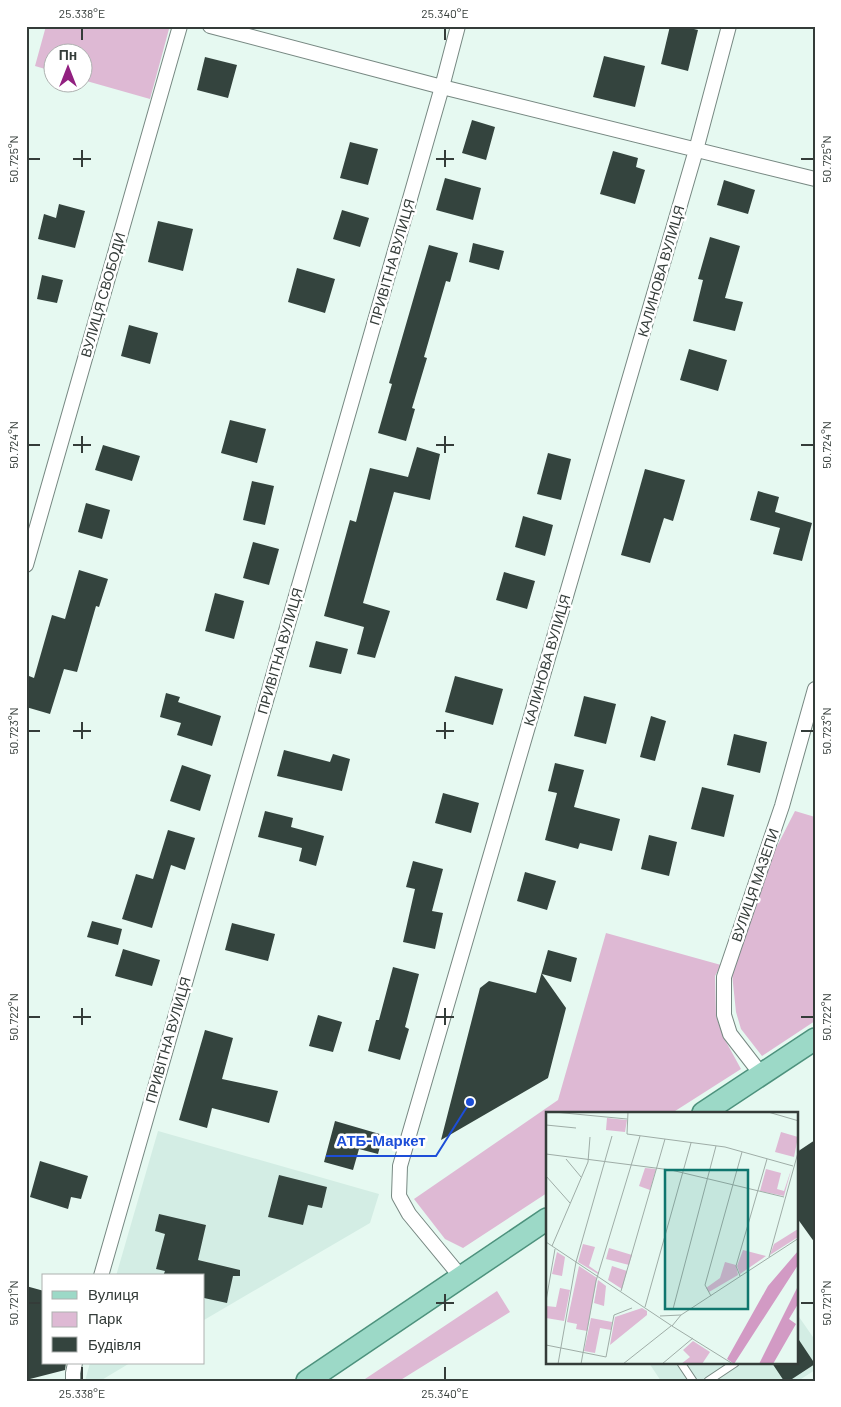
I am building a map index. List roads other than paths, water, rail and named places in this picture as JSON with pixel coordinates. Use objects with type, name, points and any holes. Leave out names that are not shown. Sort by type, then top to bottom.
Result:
[{"type":"main road","points":[[704,1112],[815,1039]]},
{"type":"main road","points":[[307,1381],[546,1220]]},
{"type":"street","name":"ВУЛИЦЯ СВОБОДИ","points":[[26,565],[180,26]]},
{"type":"street","points":[[210,26],[442,87],[815,179]]},
{"type":"street","name":"ПРИВІТНА ВУЛИЦЯ","points":[[101,1274],[458,26]]},
{"type":"street","name":"КАЛИНОВА ВУЛИЦЯ","points":[[461,1277],[409,1214],[399,1196],[400,1166],[696,150],[729,26]]},
{"type":"street","name":"ВУЛИЦЯ МАЗЕПИ","points":[[761,1074],[730,1034],[724,1015],[724,977],[782,806],[815,689]]},
{"type":"street","points":[[73,1381],[72,1373],[75,1364]]},
{"type":"lane","points":[[682,1364],[692,1381]]},
{"type":"lane","points":[[708,1381],[733,1364]]},
{"type":"place","name":"АТБ-Маркет","points":[[470,1102]]}]
